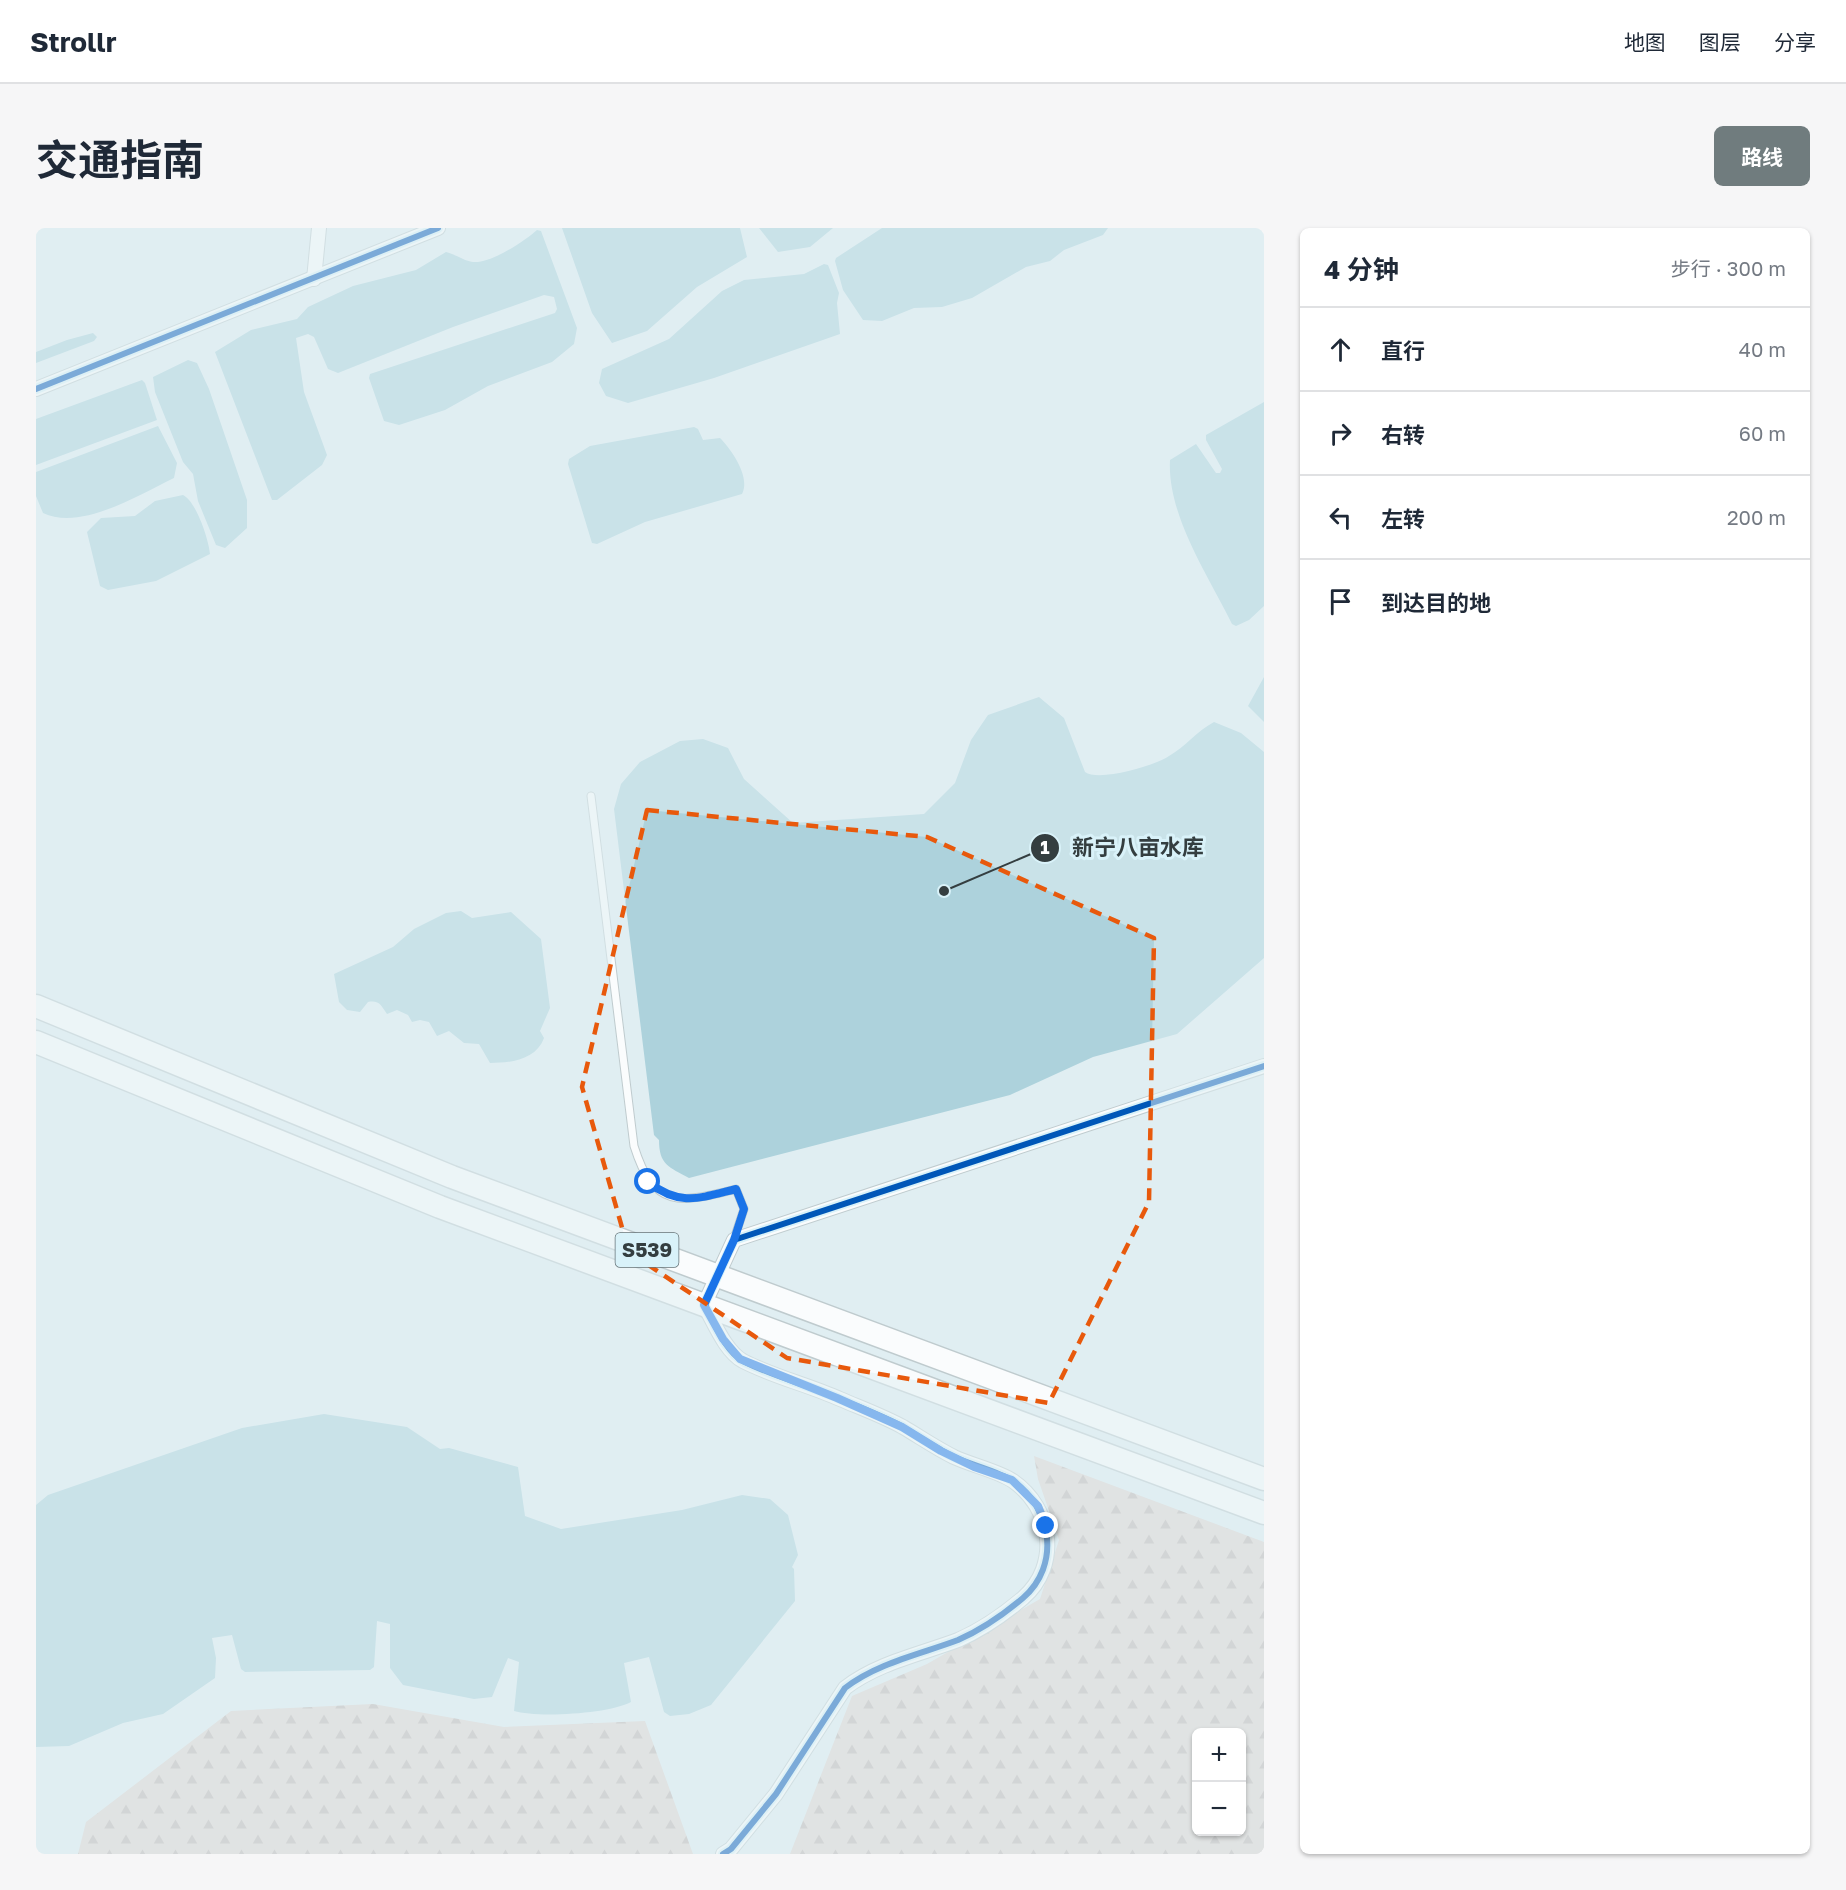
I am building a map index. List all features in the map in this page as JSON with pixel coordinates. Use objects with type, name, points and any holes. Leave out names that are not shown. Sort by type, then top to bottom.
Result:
[{"type":"main road","name":"S539","points":[[36,1006],[452,1177],[1264,1479]]},
{"type":"main road","name":"S539","points":[[36,1042],[440,1207],[1264,1513]]},
{"type":"street","points":[[314,279],[319,228]]},
{"type":"street","points":[[36,388],[438,228]]},
{"type":"street","points":[[723,1854],[731,1849],[776,1794],[846,1688],[860,1677],[961,1638],[998,1617],[1025,1596],[1041,1575],[1048,1551],[1046,1526],[1038,1506],[1012,1480],[974,1467],[941,1451],[902,1427],[837,1398],[740,1359],[723,1339],[704,1305],[734,1240],[1264,1066]]},
{"type":"lane","points":[[591,796],[634,1146],[639,1164],[648,1182],[662,1193],[677,1199],[693,1199],[736,1189],[744,1209],[734,1240]]},
{"type":"highlighted area","points":[[647,810],[927,837],[1154,938],[1149,1202],[1049,1403],[787,1358],[629,1252],[582,1087]]},
{"type":"green space","points":[[1034,1456],[1264,1542],[1264,1854],[790,1854],[852,1696],[927,1664],[1040,1599],[1059,1540],[1038,1479]]},
{"type":"green space","points":[[373,1704],[504,1727],[645,1721],[693,1854],[78,1854],[86,1822],[231,1711]]},
{"type":"water","points":[[562,228],[740,228],[747,257],[697,287],[647,331],[612,343],[592,313]]},
{"type":"water","points":[[759,228],[833,228],[810,247],[778,252]]},
{"type":"water","points":[[882,228],[1108,228],[1103,235],[1064,250],[1050,261],[1026,267],[972,298],[942,307],[914,308],[882,321],[863,320],[843,290],[835,261],[836,258]]},
{"type":"water","points":[[537,230],[541,231],[577,328],[574,344],[552,362],[488,386],[445,410],[399,425],[384,421],[369,378],[370,374],[555,313],[557,309],[554,297],[544,295],[453,327],[338,373],[328,369],[314,337],[308,334],[296,338],[304,392],[327,455],[322,465],[277,500],[272,500],[215,352],[251,330],[297,319],[308,307],[353,286],[416,270],[446,252],[466,260],[480,262],[498,256]]},
{"type":"water","points":[[824,264],[828,265],[839,293],[837,303],[840,334],[714,378],[628,403],[606,396],[599,383],[602,369],[669,339],[722,291],[744,280],[804,274]]},
{"type":"water","points":[[93,333],[97,337],[94,341],[36,363],[36,352]]},
{"type":"water","points":[[188,360],[197,363],[209,389],[247,500],[247,528],[225,548],[216,545],[198,501],[193,474],[183,462],[155,392],[153,377]]},
{"type":"water","points":[[142,380],[157,420],[36,465],[36,419]]},
{"type":"water","points":[[1264,402],[1264,606],[1249,620],[1236,626],[1232,624],[1201,565],[1182,523],[1171,481],[1170,460],[1196,444],[1216,473],[1220,473],[1222,469],[1206,440],[1206,435]]},
{"type":"water","points":[[158,426],[177,463],[174,478],[110,509],[92,514],[75,518],[43,513],[36,496],[36,472]]},
{"type":"water","points":[[694,427],[698,429],[703,440],[720,438],[729,449],[742,472],[744,487],[742,494],[645,522],[597,544],[592,543],[568,464],[569,459],[590,446]]},
{"type":"water","points":[[183,495],[197,513],[210,554],[156,581],[108,590],[100,586],[87,532],[101,518],[135,516],[155,501]]},
{"type":"water","points":[[1264,677],[1264,722],[1248,706]]},
{"type":"water","points":[[1039,697],[1064,718],[1085,772],[1092,775],[1127,772],[1162,760],[1214,722],[1241,733],[1264,752],[1264,958],[1177,1034],[1093,1057],[1010,1095],[689,1178],[671,1168],[663,1160],[659,1140],[654,1135],[614,809],[621,784],[640,762],[680,741],[703,739],[728,748],[744,779],[793,823],[924,814],[955,783],[971,740],[988,715]]},
{"type":"water","points":[[461,911],[472,918],[511,912],[541,939],[550,1008],[540,1031],[544,1038],[529,1056],[506,1062],[490,1063],[479,1044],[464,1043],[449,1031],[437,1036],[429,1022],[420,1020],[412,1022],[408,1015],[397,1010],[387,1014],[380,1004],[375,1002],[368,1002],[360,1012],[347,1010],[339,1002],[334,974],[393,947],[414,929],[446,913]]},
{"type":"water","points":[[324,1414],[407,1427],[440,1449],[449,1448],[518,1467],[525,1516],[561,1529],[682,1510],[742,1495],[770,1499],[788,1515],[798,1555],[792,1567],[794,1569],[795,1601],[711,1705],[689,1714],[670,1716],[664,1712],[649,1657],[624,1663],[631,1702],[607,1709],[573,1714],[514,1711],[519,1662],[508,1658],[492,1697],[474,1699],[403,1685],[390,1668],[390,1624],[377,1621],[374,1667],[370,1670],[245,1672],[241,1669],[232,1635],[212,1638],[216,1658],[215,1678],[163,1714],[123,1723],[69,1746],[36,1747],[36,1505],[48,1495],[242,1428]]},
{"type":"cycle path","points":[[36,389],[438,228]]},
{"type":"cycle path","points":[[723,1854],[731,1849],[776,1794],[845,1688],[871,1672],[958,1640],[992,1621],[1023,1598],[1035,1585],[1043,1570],[1047,1554],[1047,1537],[1043,1521],[1026,1492],[1013,1481],[954,1457],[880,1416],[743,1361],[731,1350],[704,1305],[734,1240],[1264,1066]]},
{"type":"place","name":"新宁八亩水库","points":[[944,891]]},
{"type":"route","points":[[648,1182],[662,1193],[677,1199],[693,1199],[736,1189],[744,1209],[734,1240],[704,1305],[723,1339],[740,1359],[837,1398],[902,1427],[941,1451],[974,1467],[1012,1480],[1038,1506],[1046,1526]]}]
